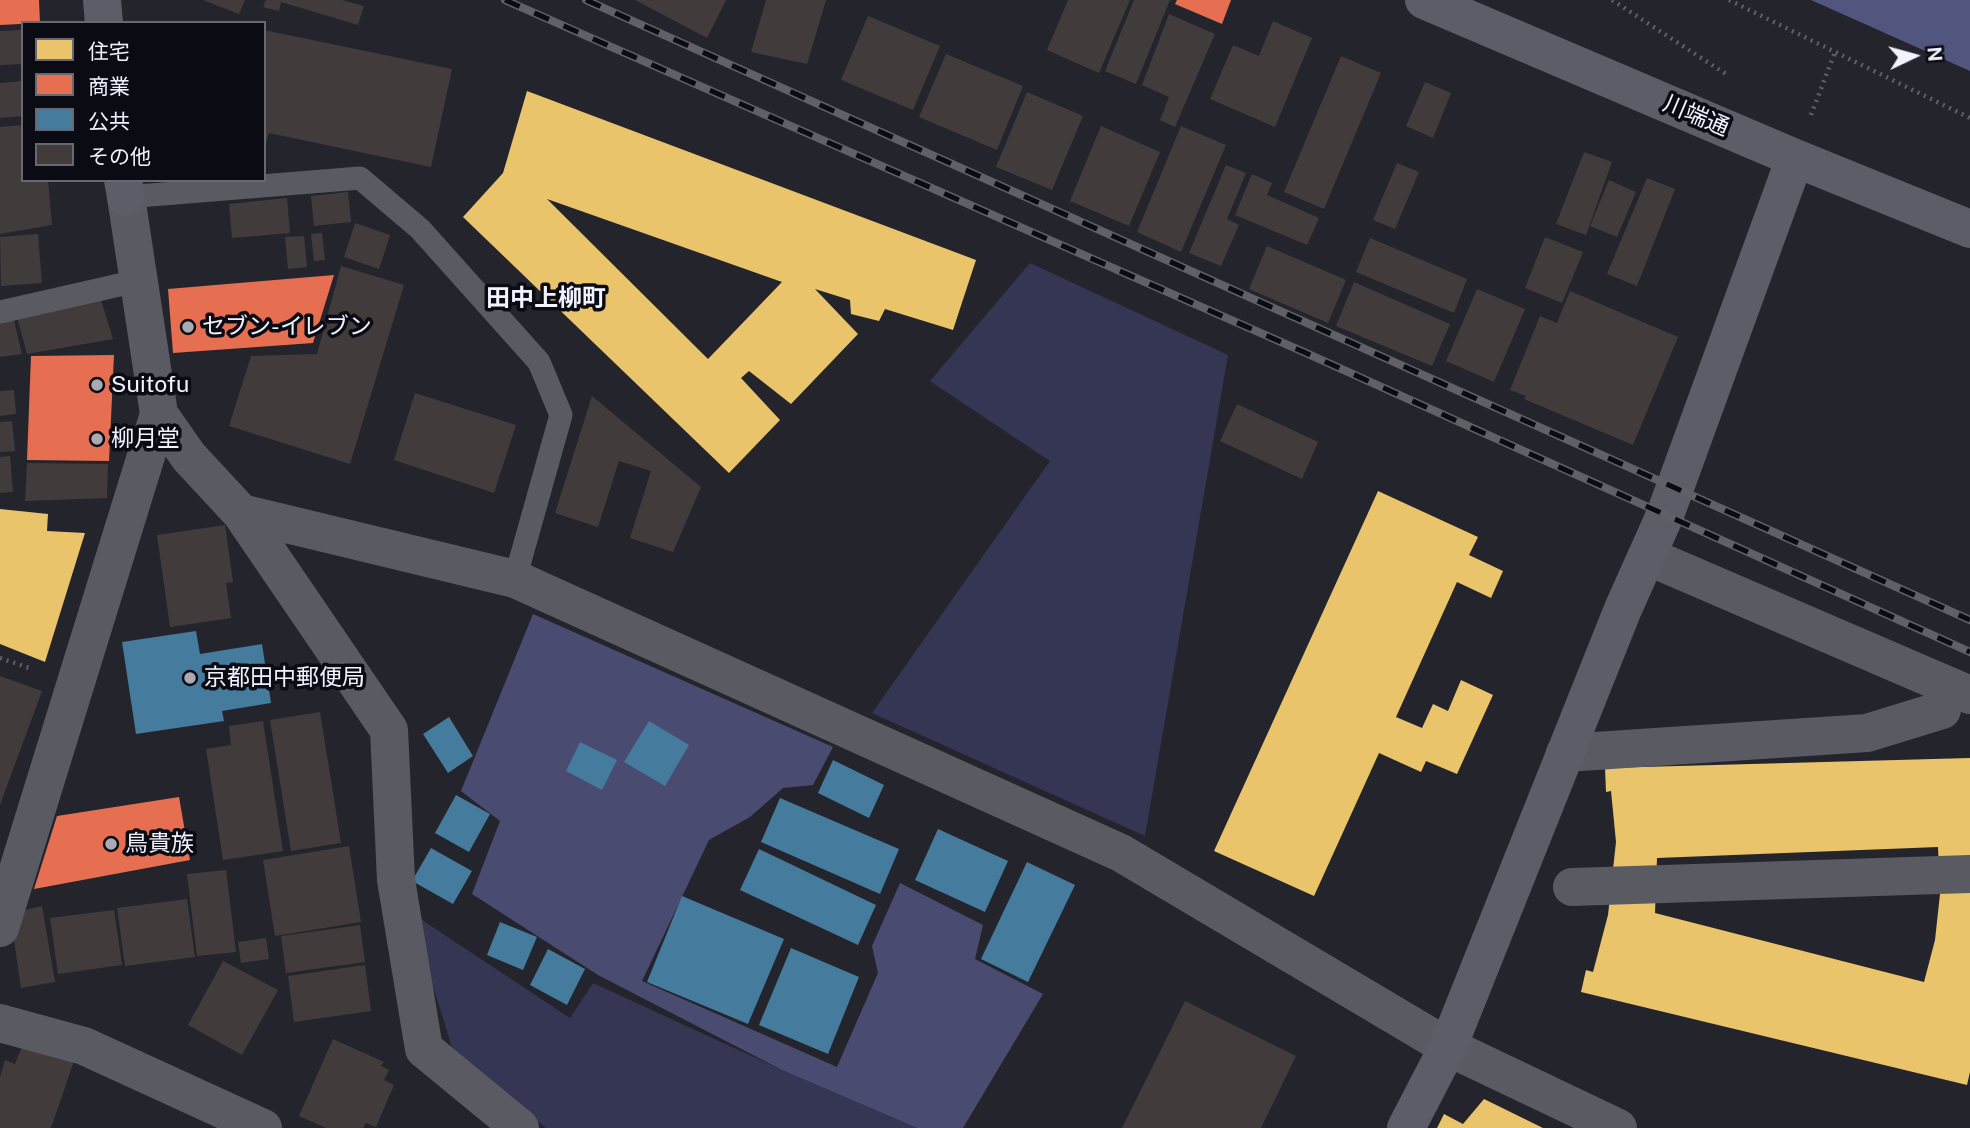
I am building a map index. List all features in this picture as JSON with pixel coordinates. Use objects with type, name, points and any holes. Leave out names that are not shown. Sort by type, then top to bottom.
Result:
[{"type":"street","points":[[102,0],[104,21]]},
{"type":"street","name":"川端通","points":[[1424,0],[1795,158],[1970,229]]},
{"type":"street","points":[[1405,1128],[1448,1047],[1647,556],[1795,158]]},
{"type":"street","points":[[125,189],[136,281],[159,415],[189,457],[241,513],[389,730],[396,880],[424,1049],[520,1128]]},
{"type":"street","points":[[0,928],[159,415]]},
{"type":"street","points":[[241,513],[515,579],[1121,853],[1448,1047],[1618,1128]]},
{"type":"street","points":[[1647,556],[1956,702]]},
{"type":"street","points":[[1565,753],[1867,733],[1956,702]]},
{"type":"street","points":[[1572,887],[1970,874]]},
{"type":"street","points":[[0,1023],[84,1046],[263,1128]]},
{"type":"lane","points":[[125,189],[360,178],[420,229],[539,362],[561,415],[515,579]]},
{"type":"lane","points":[[0,312],[136,281]]},
{"type":"path","points":[[1730,0],[1970,118]]},
{"type":"path","points":[[1795,158],[1835,52]]},
{"type":"shaded area","points":[[1811,0],[1970,0],[1970,71]]},
{"type":"shaded area","points":[[1030,263],[1228,355],[1145,836],[872,713],[1050,461],[930,381]]},
{"type":"shaded area","points":[[533,614],[833,747],[813,785],[783,788],[750,817],[709,840],[642,981],[837,1067],[878,973],[872,946],[900,883],[983,925],[975,959],[1043,994],[963,1128],[917,1128],[782,1070],[598,975],[472,894],[500,821],[461,791]]},
{"type":"shaded area","points":[[410,912],[570,1018],[593,983],[782,1070],[917,1128],[546,1128],[455,1057]]},
{"type":"building: 住宅","points":[[527,91],[976,260],[953,330],[885,309],[879,321],[851,314],[850,300],[815,289],[858,334],[791,404],[749,371],[741,378],[780,420],[729,473],[463,217],[503,173]],"holes":[[[547,199],[782,282],[708,359]]]},
{"type":"building: 住宅","points":[[1378,491],[1478,537],[1469,555],[1503,571],[1491,598],[1457,582],[1396,717],[1422,728],[1433,704],[1448,711],[1461,680],[1493,695],[1457,774],[1426,761],[1421,772],[1379,753],[1314,896],[1214,851]]},
{"type":"building: 住宅","points":[[0,509],[48,514],[47,531],[85,533],[45,662],[0,644]]},
{"type":"building: 住宅","points":[[1970,758],[1970,1072],[1967,1085],[1581,992],[1586,970],[1593,972],[1608,915],[1616,842],[1611,791],[1606,792],[1605,768]],"holes":[[[1938,847],[1940,894],[1935,940],[1924,982],[1655,913],[1657,858]]]},
{"type":"building: 住宅","points":[[1484,1099],[1543,1128],[1437,1128],[1444,1114],[1463,1124]]},
{"type":"building: 商業","points":[[0,0],[39,0],[40,21],[0,25]]},
{"type":"building: 商業","points":[[1177,0],[1231,0],[1222,24],[1175,4]]},
{"type":"building: 商業","points":[[334,275],[313,343],[173,353],[168,289]]},
{"type":"building: 商業","points":[[114,355],[109,461],[27,460],[31,356]]},
{"type":"building: 商業","points":[[179,797],[190,860],[34,889],[57,816]]},
{"type":"building: 公共","points":[[196,631],[200,654],[262,644],[271,703],[222,711],[224,721],[136,734],[122,642]]},
{"type":"building: 公共","points":[[449,717],[473,756],[448,773],[423,734]]},
{"type":"building: 公共","points":[[649,721],[689,745],[665,786],[624,762]]},
{"type":"building: 公共","points":[[580,742],[617,760],[602,790],[566,771]]},
{"type":"building: 公共","points":[[833,760],[884,785],[869,818],[818,793]]},
{"type":"building: 公共","points":[[456,795],[490,814],[469,852],[435,833]]},
{"type":"building: 公共","points":[[780,798],[899,849],[880,894],[761,842]]},
{"type":"building: 公共","points":[[938,829],[1008,861],[985,912],[915,880]]},
{"type":"building: 公共","points":[[431,848],[472,871],[453,904],[412,881]]},
{"type":"building: 公共","points":[[759,849],[876,905],[858,945],[740,890]]},
{"type":"building: 公共","points":[[1027,862],[1075,885],[1028,982],[981,959]]},
{"type":"building: 公共","points":[[682,896],[784,939],[748,1024],[647,982]]},
{"type":"building: 公共","points":[[500,922],[537,937],[523,970],[487,955]]},
{"type":"building: 公共","points":[[791,948],[859,977],[828,1054],[759,1025]]},
{"type":"building: 公共","points":[[548,949],[585,969],[567,1005],[530,985]]},
{"type":"building: その他","points":[[203,0],[245,0],[239,14]]},
{"type":"building: その他","points":[[266,0],[342,0],[364,6],[358,25],[281,2],[279,11],[263,7]]},
{"type":"building: その他","points":[[635,0],[726,0],[707,38]]},
{"type":"building: その他","points":[[766,0],[826,0],[807,64],[751,52]]},
{"type":"building: その他","points":[[1068,0],[1130,0],[1099,73],[1047,50]]},
{"type":"building: その他","points":[[1134,0],[1170,0],[1136,84],[1105,71]]},
{"type":"building: その他","points":[[1169,14],[1215,34],[1175,127],[1160,120],[1169,97],[1142,85]]},
{"type":"building: その他","points":[[868,16],[940,46],[913,110],[841,80]]},
{"type":"building: その他","points":[[1273,21],[1312,38],[1275,127],[1210,99],[1233,45],[1259,56]]},
{"type":"building: その他","points":[[21,30],[21,64],[0,65],[0,31]]},
{"type":"building: その他","points":[[266,30],[452,69],[431,167],[269,133],[266,143]]},
{"type":"building: その他","points":[[946,54],[1023,86],[997,150],[919,117]]},
{"type":"building: その他","points":[[1341,56],[1381,73],[1324,209],[1284,192]]},
{"type":"building: その他","points":[[21,81],[21,116],[0,118],[0,83]]},
{"type":"building: その他","points":[[1425,82],[1451,93],[1433,138],[1406,126]]},
{"type":"building: その他","points":[[1027,92],[1083,116],[1052,190],[996,167]]},
{"type":"building: その他","points":[[21,125],[21,182],[48,182],[52,225],[0,234],[0,127]]},
{"type":"building: その他","points":[[1101,126],[1160,152],[1129,226],[1070,201]]},
{"type":"building: その他","points":[[1181,126],[1226,145],[1181,252],[1137,232]]},
{"type":"building: その他","points":[[1584,152],[1612,162],[1586,235],[1556,224]]},
{"type":"building: その他","points":[[1397,163],[1419,172],[1395,229],[1373,220]]},
{"type":"building: その他","points":[[1226,165],[1246,173],[1227,219],[1239,225],[1221,266],[1189,253]]},
{"type":"building: その他","points":[[1252,174],[1272,183],[1267,195],[1319,218],[1307,245],[1235,215]]},
{"type":"building: その他","points":[[1647,178],[1675,189],[1637,286],[1607,274]]},
{"type":"building: その他","points":[[1609,180],[1636,192],[1617,237],[1590,226]]},
{"type":"building: その他","points":[[348,192],[351,222],[314,226],[311,196]]},
{"type":"building: その他","points":[[287,198],[290,233],[232,238],[229,204]]},
{"type":"building: その他","points":[[355,223],[390,235],[379,269],[344,257]]},
{"type":"building: その他","points":[[322,233],[325,260],[314,261],[311,234]]},
{"type":"building: その他","points":[[38,234],[42,283],[1,286],[0,237]]},
{"type":"building: その他","points":[[304,236],[307,267],[288,269],[285,237]]},
{"type":"building: その他","points":[[1545,237],[1583,252],[1562,303],[1525,288]]},
{"type":"building: その他","points":[[1370,238],[1467,279],[1454,313],[1356,272]]},
{"type":"building: その他","points":[[1267,246],[1346,280],[1328,323],[1249,289]]},
{"type":"building: その他","points":[[341,266],[404,285],[350,464],[229,426],[251,356],[317,354]]},
{"type":"building: その他","points":[[1354,282],[1450,324],[1432,366],[1336,326]]},
{"type":"building: その他","points":[[1477,289],[1525,309],[1494,382],[1446,361]]},
{"type":"building: その他","points":[[1570,291],[1678,337],[1633,445],[1524,399],[1526,396],[1510,390],[1540,316],[1557,323]]},
{"type":"building: その他","points":[[100,297],[113,339],[27,354],[17,317]]},
{"type":"building: その他","points":[[14,320],[22,354],[0,357],[0,323]]},
{"type":"building: その他","points":[[14,390],[16,414],[0,416],[0,391]]},
{"type":"building: その他","points":[[415,393],[516,425],[494,493],[394,460]]},
{"type":"building: その他","points":[[592,396],[701,487],[673,552],[630,538],[651,471],[619,461],[598,527],[555,513]]},
{"type":"building: その他","points":[[1237,404],[1318,442],[1302,479],[1220,441]]},
{"type":"building: その他","points":[[12,421],[15,451],[0,452],[0,422]]},
{"type":"building: その他","points":[[10,456],[13,492],[0,493],[0,457]]},
{"type":"building: その他","points":[[27,463],[108,464],[107,498],[25,501]]},
{"type":"building: その他","points":[[225,525],[233,582],[226,583],[231,618],[170,627],[157,535]]},
{"type":"building: その他","points":[[0,676],[42,691],[0,805]]},
{"type":"building: その他","points":[[320,712],[341,843],[291,851],[270,720]]},
{"type":"building: その他","points":[[263,721],[283,851],[223,860],[206,749],[231,745],[229,726]]},
{"type":"building: その他","points":[[349,846],[361,922],[275,936],[263,860]]},
{"type":"building: その他","points":[[226,870],[236,952],[197,956],[187,874]]},
{"type":"building: その他","points":[[187,899],[195,957],[125,966],[117,908]]},
{"type":"building: その他","points":[[42,906],[55,982],[21,988],[12,927],[16,912]]},
{"type":"building: その他","points":[[114,910],[122,965],[58,974],[50,918]]},
{"type":"building: その他","points":[[360,925],[365,962],[286,973],[281,936]]},
{"type":"building: その他","points":[[266,938],[269,959],[241,963],[238,942]]},
{"type":"building: その他","points":[[223,961],[278,990],[242,1055],[188,1025]]},
{"type":"building: その他","points":[[365,965],[371,1011],[294,1022],[288,976]]},
{"type":"building: その他","points":[[1185,1001],[1296,1056],[1261,1128],[1122,1128]]},
{"type":"building: その他","points":[[333,1039],[384,1062],[381,1066],[389,1070],[384,1080],[394,1085],[376,1127],[366,1123],[363,1128],[326,1128],[299,1116]]},
{"type":"building: その他","points":[[23,1044],[74,1061],[51,1128],[0,1128],[0,1077],[5,1060],[15,1064]]},
{"type":"railway","points":[[505,0],[1306,353],[1970,652]]},
{"type":"railway","points":[[586,0],[1970,620]]},
{"type":"place","name":"セブン-イレブン","points":[[188,327]]},
{"type":"place","name":"Suitofu","points":[[97,385]]},
{"type":"place","name":"柳月堂","points":[[97,439]]},
{"type":"place","name":"京都田中郵便局","points":[[190,678]]},
{"type":"place","name":"鳥貴族","points":[[111,844]]},
{"type":"district","name":"田中上柳町","points":[[546,299]]}]
